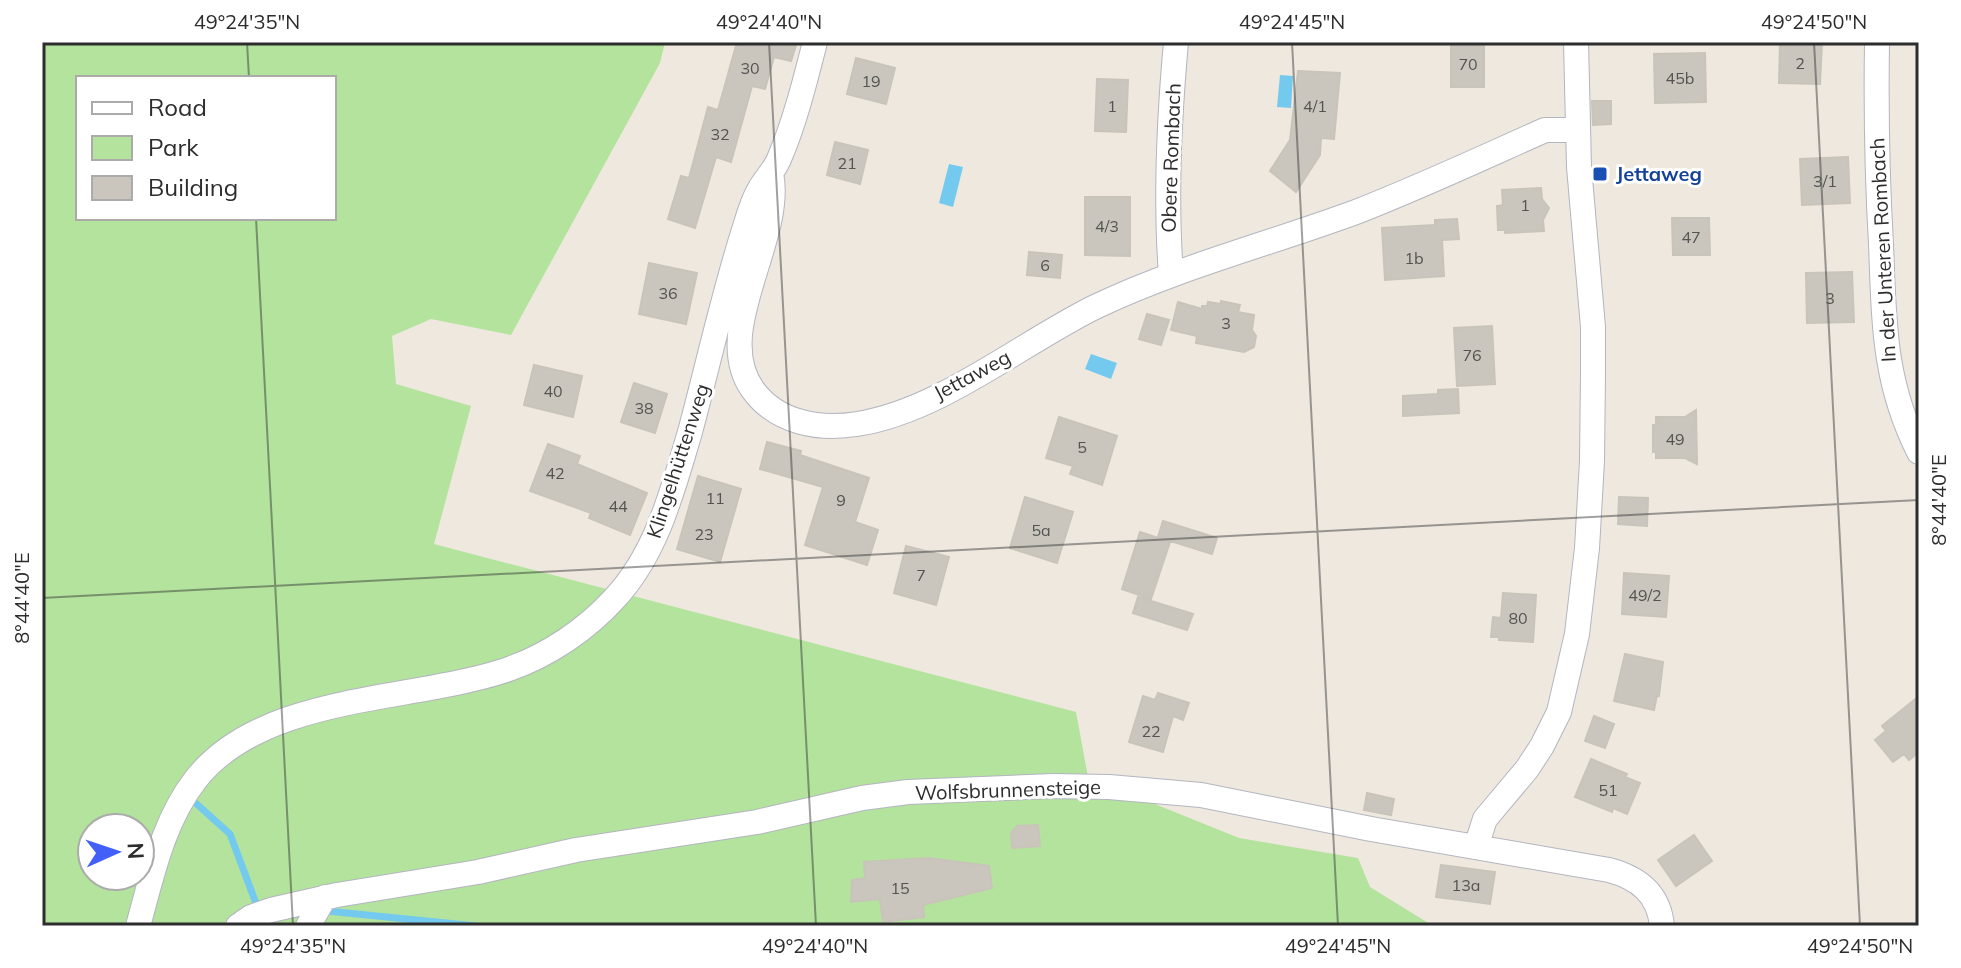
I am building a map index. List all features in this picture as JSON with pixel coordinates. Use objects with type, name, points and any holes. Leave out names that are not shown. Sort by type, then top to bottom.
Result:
[{"type":"street","name":"Klingelhüttenweg","points":[[138,926],[175,812],[197,776],[225,752],[261,731],[305,714],[490,674],[524,663],[585,626],[625,586],[651,544],[674,486],[743,234],[757,192],[778,160],[815,42]]},
{"type":"street","name":"Obere Rombach","points":[[1171,274],[1168,216],[1176,42]]},
{"type":"street","points":[[1476,847],[1485,819],[1527,769],[1559,712],[1577,634],[1591,475],[1593,359],[1577,130],[1576,42]]},
{"type":"street","name":"In der Unteren Rombach","points":[[1877,42],[1876,156],[1885,341],[1896,399],[1919,452]]},
{"type":"street","name":"Jettaweg","points":[[771,173],[774,201],[741,330],[742,363],[753,390],[778,413],[810,425],[854,425],[891,415],[969,380],[1093,308],[1171,274],[1355,212],[1545,130],[1577,130]]},
{"type":"street","name":"Wolfsbrunnensteige","points":[[325,897],[478,872],[576,850],[757,822],[875,796],[1053,786],[1109,787],[1201,795],[1624,874],[1640,882],[1650,893],[1657,903],[1662,926]]},
{"type":"street","points":[[238,926],[271,910],[325,897]]},
{"type":"street","points":[[308,926],[325,897]]},
{"type":"green space","points":[[42,42],[665,42],[660,63],[511,335],[431,319],[392,336],[396,384],[471,406],[434,544],[1076,712],[1088,777],[1239,838],[1358,858],[1370,887],[1433,926],[42,926]]},
{"type":"water","points":[[1280,75],[1293,76],[1291,108],[1277,107]]},
{"type":"water","points":[[949,164],[963,167],[953,207],[939,203]]},
{"type":"water","points":[[1091,354],[1117,363],[1111,379],[1085,369]]},
{"type":"building","points":[[737,42],[797,42],[791,61],[774,57],[765,89],[752,86],[731,162],[716,157],[695,228],[668,219],[681,176],[689,178],[708,107],[718,110]]},
{"type":"building","points":[[1451,42],[1484,42],[1484,87],[1451,87]]},
{"type":"building","points":[[1780,42],[1822,42],[1820,84],[1779,83]]},
{"type":"building","points":[[1705,53],[1706,102],[1655,103],[1654,54]]},
{"type":"building","points":[[856,58],[895,68],[886,104],[847,94]]},
{"type":"building","points":[[1298,71],[1340,73],[1334,139],[1321,138],[1320,155],[1296,192],[1270,171],[1290,140]]},
{"type":"building","points":[[1097,79],[1128,80],[1126,132],[1095,131]]},
{"type":"building","points":[[1592,101],[1611,101],[1611,124],[1593,125]]},
{"type":"building","points":[[835,142],[868,150],[860,184],[827,175]]},
{"type":"building","points":[[1848,157],[1850,203],[1802,205],[1800,159]]},
{"type":"building","points":[[1541,188],[1542,199],[1549,208],[1543,220],[1544,231],[1505,233],[1505,230],[1498,230],[1497,206],[1503,205],[1502,190]]},
{"type":"building","points":[[1085,197],[1130,197],[1130,256],[1085,255]]},
{"type":"building","points":[[1672,218],[1709,218],[1710,255],[1673,255]]},
{"type":"building","points":[[1457,219],[1459,239],[1442,240],[1444,276],[1385,280],[1382,228],[1435,225],[1435,220]]},
{"type":"building","points":[[1029,252],[1062,255],[1060,278],[1027,275]]},
{"type":"building","points":[[649,263],[697,273],[686,324],[639,314]]},
{"type":"building","points":[[1852,272],[1854,322],[1807,323],[1806,273]]},
{"type":"building","points":[[1221,301],[1240,305],[1238,312],[1254,315],[1254,347],[1244,352],[1196,343],[1197,336],[1171,330],[1178,302],[1202,309],[1208,302],[1221,304]]},
{"type":"building","points":[[1147,314],[1169,320],[1161,345],[1139,339]]},
{"type":"building","points":[[1492,326],[1495,384],[1457,386],[1454,328]]},
{"type":"building","points":[[534,365],[582,376],[573,417],[524,405]]},
{"type":"building","points":[[634,383],[667,394],[655,433],[621,422]]},
{"type":"building","points":[[1458,389],[1459,413],[1403,416],[1403,396],[1438,394],[1438,390]]},
{"type":"building","points":[[1696,410],[1697,464],[1685,458],[1656,458],[1656,452],[1653,452],[1653,425],[1656,425],[1656,417],[1685,417]]},
{"type":"building","points":[[1059,417],[1117,436],[1102,485],[1070,474],[1073,466],[1046,458]]},
{"type":"building","points":[[767,442],[801,451],[800,455],[869,478],[855,522],[878,530],[867,565],[805,545],[823,487],[760,469]]},
{"type":"building","points":[[548,444],[580,456],[577,464],[647,493],[630,535],[589,518],[591,513],[530,491]]},
{"type":"building","points":[[698,476],[741,489],[720,562],[677,549]]},
{"type":"building","points":[[1025,497],[1073,512],[1057,563],[1010,548]]},
{"type":"building","points":[[1619,497],[1648,498],[1647,526],[1618,524]]},
{"type":"building","points":[[1163,521],[1217,538],[1212,554],[1158,537]]},
{"type":"building","points":[[1140,532],[1170,542],[1151,599],[1122,589]]},
{"type":"building","points":[[906,546],[949,557],[936,605],[894,593]]},
{"type":"building","points":[[1624,573],[1669,576],[1666,617],[1622,614]]},
{"type":"building","points":[[1503,593],[1536,595],[1533,642],[1491,637],[1493,617],[1501,618]]},
{"type":"building","points":[[1138,597],[1193,614],[1187,630],[1133,613]]},
{"type":"building","points":[[1625,654],[1663,662],[1654,710],[1614,701]]},
{"type":"building","points":[[1158,693],[1189,703],[1183,720],[1173,716],[1163,752],[1129,742],[1143,696],[1155,700]]},
{"type":"building","points":[[1919,696],[1919,752],[1909,760],[1904,754],[1893,762],[1875,740],[1886,731],[1882,726]]},
{"type":"building","points":[[1594,716],[1614,724],[1605,748],[1585,741]]},
{"type":"building","points":[[1591,759],[1640,783],[1627,814],[1613,808],[1612,812],[1575,797]]},
{"type":"building","points":[[1367,793],[1394,799],[1391,815],[1364,810]]},
{"type":"building","points":[[1038,825],[1040,846],[1012,848],[1011,833],[1017,826]]},
{"type":"building","points":[[1694,835],[1712,861],[1676,886],[1658,860]]},
{"type":"building","points":[[928,858],[989,866],[992,888],[923,905],[924,917],[883,922],[880,899],[851,902],[852,880],[865,878],[864,862]]},
{"type":"building","points":[[1441,865],[1495,872],[1490,904],[1436,897]]},
{"type":"waterway","points":[[190,798],[230,834],[257,906]]},
{"type":"waterway","points":[[327,911],[476,926]]},
{"type":"place","name":"Jettaweg","points":[[1600,174]]}]
